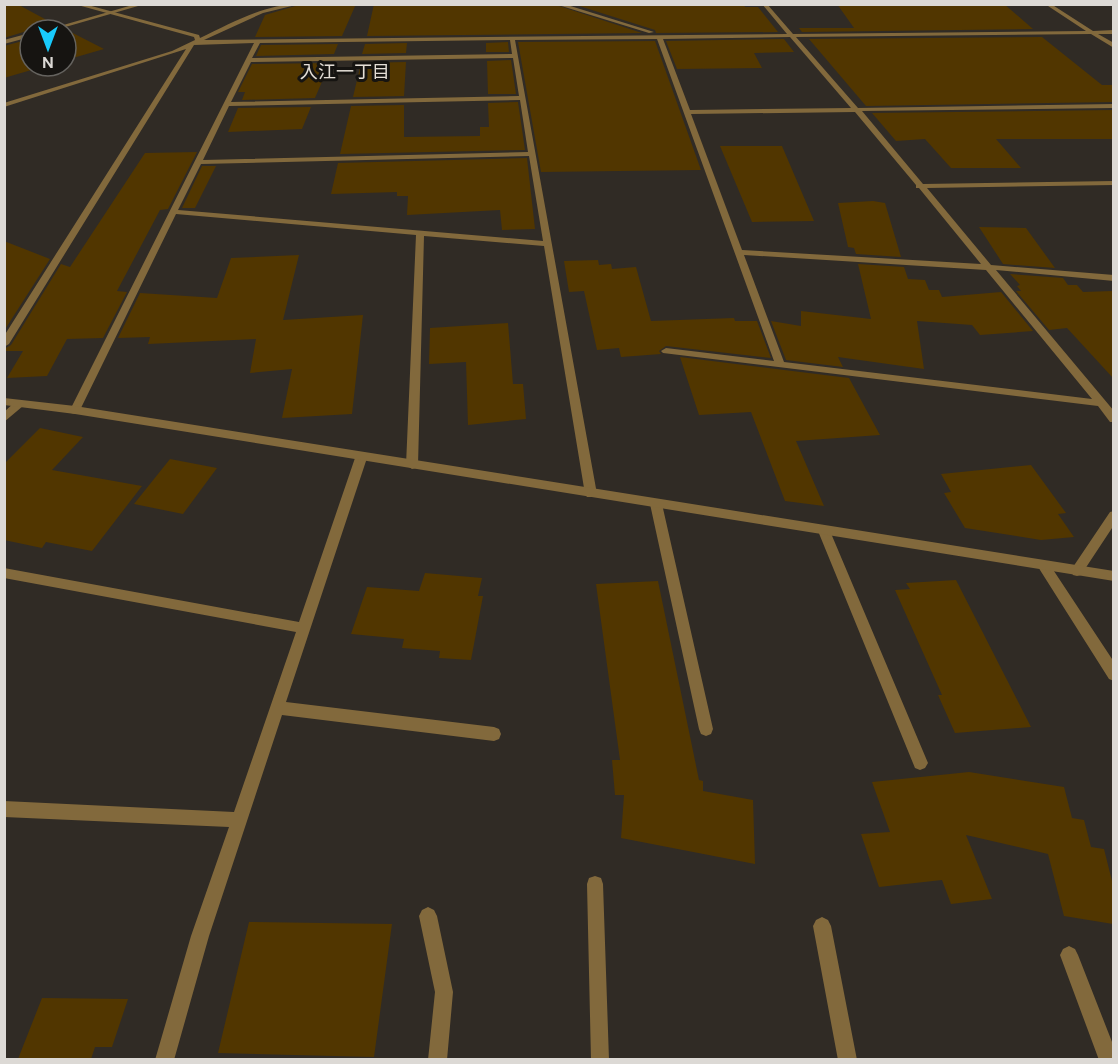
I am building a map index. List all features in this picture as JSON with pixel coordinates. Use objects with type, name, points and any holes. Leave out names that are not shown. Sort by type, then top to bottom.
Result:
[{"type":"street","points":[[4,344],[195,44],[197,36],[76,4]]},
{"type":"street","points":[[78,22],[143,4]]},
{"type":"street","points":[[4,105],[195,44],[261,12],[298,4]]},
{"type":"street","points":[[557,4],[661,36]]},
{"type":"street","points":[[764,4],[856,109],[1113,419]]},
{"type":"street","points":[[1047,4],[1113,46]]},
{"type":"street","points":[[195,44],[258,41],[791,34],[1113,32]]},
{"type":"street","points":[[661,36],[780,364]]},
{"type":"street","points":[[512,38],[591,494]]},
{"type":"street","points":[[75,410],[258,41]]},
{"type":"street","points":[[249,60],[515,56]]},
{"type":"street","points":[[227,104],[522,98]]},
{"type":"street","points":[[687,112],[1113,106]]},
{"type":"street","points":[[198,162],[532,154]]},
{"type":"street","points":[[920,186],[1113,183]]},
{"type":"street","points":[[174,212],[548,244]]},
{"type":"street","points":[[412,465],[420,233]]},
{"type":"street","points":[[739,252],[986,267],[1113,278]]},
{"type":"street","points":[[666,351],[1098,403]]},
{"type":"street","points":[[4,401],[75,410],[361,458],[1113,576]]},
{"type":"street","points":[[4,419],[19,404]]},
{"type":"street","points":[[164,1059],[200,936],[361,458]]},
{"type":"street","points":[[656,504],[706,729]]},
{"type":"street","points":[[1077,571],[1113,514]]},
{"type":"street","points":[[824,531],[920,763]]},
{"type":"street","points":[[1044,566],[1113,675]]},
{"type":"street","points":[[4,573],[303,628]]},
{"type":"street","points":[[276,708],[494,734]]},
{"type":"street","points":[[4,809],[239,820]]},
{"type":"street","points":[[595,884],[600,1059]]},
{"type":"street","points":[[428,916],[444,992],[437,1059]]},
{"type":"street","points":[[822,926],[848,1059]]},
{"type":"street","points":[[1069,955],[1109,1059]]},
{"type":"building","points":[[4,4],[17,4],[43,18],[18,18],[18,34],[4,38]]},
{"type":"building","points":[[302,4],[356,4],[342,36],[255,37],[265,15]]},
{"type":"building","points":[[374,4],[553,4],[642,33],[367,36]]},
{"type":"building","points":[[573,4],[744,4],[745,7],[758,7],[778,32],[656,33],[655,30]]},
{"type":"building","points":[[837,4],[1004,4],[1033,29],[802,32],[799,28],[854,28]]},
{"type":"building","points":[[78,36],[104,49],[78,57]]},
{"type":"building","points":[[1042,37],[1102,85],[1113,85],[1113,102],[866,106],[809,39]]},
{"type":"building","points":[[784,39],[794,52],[754,53],[762,68],[677,69],[666,41]]},
{"type":"building","points":[[655,41],[701,170],[541,172],[518,42]]},
{"type":"building","points":[[18,42],[18,74],[4,78],[4,46]]},
{"type":"building","points":[[508,42],[509,52],[486,52],[486,43]]},
{"type":"building","points":[[407,43],[406,53],[362,54],[365,44]]},
{"type":"building","points":[[338,44],[334,54],[256,56],[261,45]]},
{"type":"building","points":[[511,60],[516,94],[488,94],[487,61]]},
{"type":"building","points":[[406,62],[404,96],[353,97],[361,63]]},
{"type":"building","points":[[330,63],[315,98],[242,100],[245,92],[238,92],[252,64]]},
{"type":"building","points":[[518,102],[525,150],[340,154],[351,106],[404,105],[404,137],[480,136],[480,127],[489,127],[488,103]]},
{"type":"building","points":[[311,107],[302,129],[228,132],[238,108]]},
{"type":"building","points":[[1113,110],[1113,139],[996,139],[1021,168],[951,168],[925,139],[896,141],[872,113]]},
{"type":"building","points":[[720,146],[782,146],[814,221],[752,222]]},
{"type":"building","points":[[197,152],[168,209],[160,210],[117,291],[127,292],[103,338],[67,339],[47,376],[7,378],[23,351],[4,351],[4,349],[11,345],[61,264],[70,267],[145,153]]},
{"type":"building","points":[[527,158],[535,229],[502,230],[500,210],[407,215],[408,196],[397,196],[397,192],[331,194],[338,163]]},
{"type":"building","points":[[202,166],[216,166],[195,208],[182,208]]},
{"type":"building","points":[[873,201],[885,203],[901,257],[856,254],[854,248],[848,247],[838,203]]},
{"type":"building","points":[[979,227],[1026,228],[1055,268],[1003,264]]},
{"type":"building","points":[[4,241],[50,259],[4,331]]},
{"type":"building","points":[[299,255],[283,320],[363,315],[352,414],[282,418],[292,369],[250,373],[256,339],[148,344],[150,337],[118,338],[140,293],[217,298],[231,258]]},
{"type":"building","points":[[598,260],[599,265],[611,264],[612,269],[636,267],[651,321],[734,318],[735,321],[757,321],[771,358],[666,346],[659,351],[661,354],[621,357],[619,348],[597,350],[584,291],[569,292],[564,261]]},
{"type":"building","points":[[858,264],[904,267],[908,279],[925,280],[929,290],[939,290],[942,297],[1001,292],[1033,331],[980,335],[972,325],[917,321],[924,369],[838,357],[843,367],[786,360],[771,321],[801,326],[801,311],[871,319]]},
{"type":"building","points":[[1010,274],[1063,278],[1068,285],[1077,285],[1083,292],[1113,291],[1113,378],[1067,328],[1049,330],[1016,291],[1021,291],[1017,286],[1020,285]]},
{"type":"building","points":[[508,323],[513,384],[523,384],[526,419],[468,425],[466,362],[429,364],[430,328]]},
{"type":"building","points":[[680,357],[849,378],[880,435],[796,441],[824,506],[785,501],[751,412],[699,415]]},
{"type":"building","points":[[40,428],[83,437],[52,470],[142,486],[92,551],[46,542],[42,548],[4,540],[4,464]]},
{"type":"building","points":[[170,459],[217,468],[183,514],[134,504]]},
{"type":"building","points":[[1031,465],[1066,513],[1058,514],[1074,537],[1041,540],[965,528],[944,493],[951,492],[941,474]]},
{"type":"building","points":[[425,573],[482,578],[478,596],[483,596],[471,660],[439,658],[440,651],[402,648],[404,639],[351,634],[367,587],[419,591]]},
{"type":"building","points":[[956,580],[1031,727],[955,733],[938,695],[942,695],[895,590],[910,589],[906,583]]},
{"type":"building","points":[[658,581],[699,780],[703,781],[703,791],[753,800],[755,864],[621,838],[624,795],[615,795],[612,760],[620,760],[596,584]]},
{"type":"building","points":[[969,772],[1064,787],[1072,818],[1084,820],[1091,847],[1104,849],[1113,885],[1113,924],[1064,916],[1048,854],[966,835],[992,899],[951,904],[942,880],[879,887],[861,834],[890,832],[872,782]]},
{"type":"building","points":[[249,922],[392,924],[374,1057],[218,1053]]},
{"type":"building","points":[[42,998],[128,999],[112,1047],[95,1047],[91,1059],[18,1059]]},
{"type":"district","name":"入江一丁目","points":[[345,72]]}]
